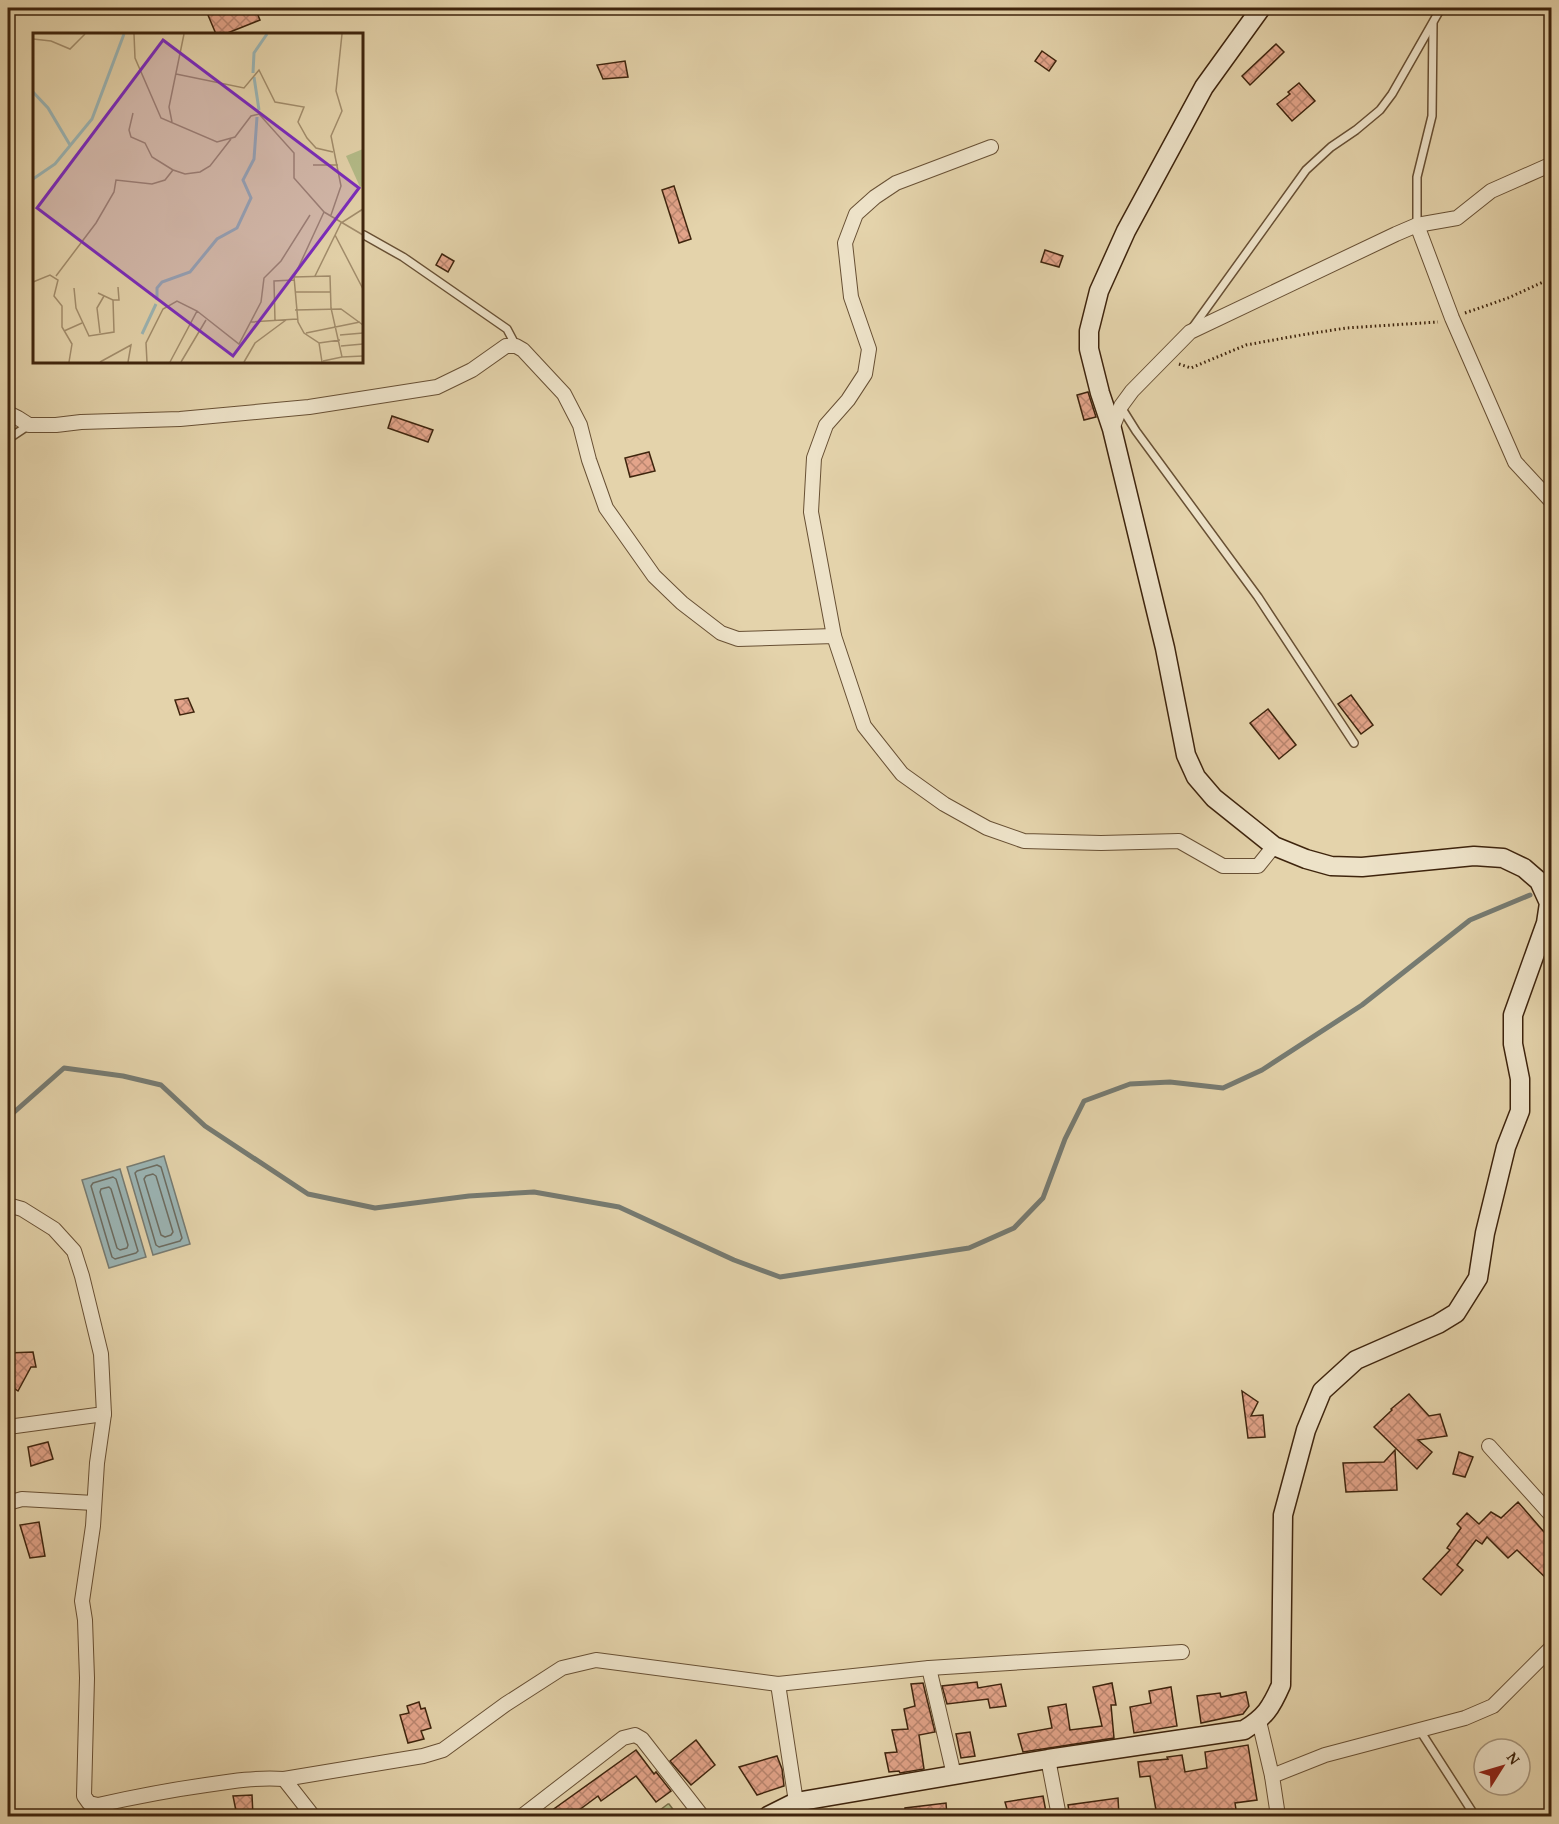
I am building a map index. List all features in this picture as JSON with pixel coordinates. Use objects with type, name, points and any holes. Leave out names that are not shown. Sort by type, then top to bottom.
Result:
[{"type":"main road","points":[[768,1816],[796,1802],[954,1774],[1244,1730],[1259,1721],[1272,1707],[1281,1685],[1283,1515],[1306,1430],[1322,1391],[1356,1360],[1438,1324],[1456,1313],[1478,1278],[1485,1233],[1506,1147],[1520,1111],[1520,1079],[1513,1044],[1513,1015],[1546,923],[1549,903],[1539,881],[1524,867],[1503,858],[1474,856],[1362,867],[1330,866],[1306,859],[1274,846],[1214,798],[1196,777],[1186,755],[1165,648],[1112,429],[1089,349],[1089,332],[1099,291],[1126,231],[1204,87],[1261,8]]},
{"type":"street","points":[[991,147],[896,183],[875,196],[856,214],[845,243],[851,297],[869,350],[865,374],[848,400],[826,425],[814,458],[812,512],[834,636],[864,726],[902,774],[944,804],[987,828],[1024,841],[1179,841],[1222,866],[1258,866],[1274,846]]},
{"type":"street","points":[[1112,429],[1121,406],[1132,391],[1190,332],[1417,225],[1457,218],[1491,191],[1551,164]]},
{"type":"street","points":[[1417,225],[1452,318],[1515,462],[1551,502]]},
{"type":"street","points":[[8,413],[29,425],[180,419],[309,407],[437,387],[472,370],[506,346],[516,346],[523,350],[564,394],[580,425],[606,508],[654,576],[682,603],[721,633],[738,639],[834,636]]},
{"type":"street","points":[[8,1205],[22,1209],[54,1229],[74,1251],[101,1354],[104,1414],[93,1503],[93,1526],[82,1601],[87,1678],[84,1796],[89,1803],[98,1805],[159,1792],[232,1781],[284,1779],[423,1756],[443,1750],[506,1704],[562,1668],[596,1660],[778,1684],[929,1668],[1182,1652]]},
{"type":"street","points":[[8,1427],[104,1414]]},
{"type":"street","points":[[1489,1446],[1551,1516]]},
{"type":"street","points":[[8,1503],[22,1499],[93,1503]]},
{"type":"street","points":[[1272,1776],[1325,1755],[1465,1718],[1492,1706],[1551,1647]]},
{"type":"street","points":[[929,1668],[954,1774]]},
{"type":"street","points":[[778,1684],[796,1802]]},
{"type":"street","points":[[1259,1721],[1272,1776],[1278,1816]]},
{"type":"street","points":[[522,1816],[622,1738],[635,1735],[642,1739],[702,1816]]},
{"type":"street","points":[[1048,1759],[1059,1816]]},
{"type":"street","points":[[284,1779],[313,1816]]},
{"type":"lane","points":[[1190,332],[1306,171],[1331,147],[1380,111],[1442,8]]},
{"type":"lane","points":[[1417,225],[1417,177],[1432,116],[1433,22]]},
{"type":"lane","points":[[364,235],[403,256],[507,329],[516,346]]},
{"type":"lane","points":[[1121,406],[1136,431],[1258,597],[1354,743]]},
{"type":"lane","points":[[8,439],[29,425]]},
{"type":"lane","points":[[1419,1729],[1475,1816]]},
{"type":"path","points":[[1163,358],[1191,368],[1246,345],[1346,328],[1434,323],[1508,297],[1551,278]]},
{"type":"green space","points":[[668,1804],[678,1816],[652,1816]]},
{"type":"water","points":[[164,1156],[190,1244],[153,1255],[127,1167]]},
{"type":"water","points":[[120,1169],[146,1257],[109,1268],[82,1180]]},
{"type":"building","points":[[205,8],[255,8],[260,20],[228,33],[216,33]]},
{"type":"building","points":[[1276,44],[1284,52],[1250,85],[1242,76]]},
{"type":"building","points":[[1042,51],[1056,61],[1049,71],[1035,61]]},
{"type":"building","points":[[625,61],[628,77],[603,79],[597,65]]},
{"type":"building","points":[[1299,83],[1315,101],[1292,121],[1277,104]]},
{"type":"building","points":[[674,186],[691,239],[679,243],[662,190]]},
{"type":"building","points":[[1045,250],[1063,256],[1059,267],[1041,262]]},
{"type":"building","points":[[442,254],[454,261],[448,272],[436,265]]},
{"type":"building","points":[[1088,392],[1096,417],[1084,420],[1077,395]]},
{"type":"building","points":[[392,416],[433,430],[428,442],[388,428]]},
{"type":"building","points":[[649,452],[655,471],[630,477],[625,458]]},
{"type":"building","points":[[1351,695],[1373,725],[1361,734],[1338,704]]},
{"type":"building","points":[[188,698],[194,712],[180,715],[175,700]]},
{"type":"building","points":[[1268,709],[1296,745],[1279,759],[1250,723]]},
{"type":"building","points":[[33,1352],[36,1367],[31,1367],[18,1391],[8,1384],[8,1353]]},
{"type":"building","points":[[1242,1391],[1258,1402],[1251,1416],[1263,1415],[1265,1437],[1248,1438]]},
{"type":"building","points":[[1409,1394],[1429,1416],[1440,1414],[1447,1436],[1418,1440],[1432,1452],[1417,1469],[1374,1427]]},
{"type":"building","points":[[48,1442],[53,1459],[31,1466],[28,1447]]},
{"type":"building","points":[[1395,1450],[1397,1490],[1346,1492],[1343,1463],[1384,1462]]},
{"type":"building","points":[[1459,1452],[1473,1457],[1465,1477],[1453,1474]]},
{"type":"building","points":[[1518,1502],[1551,1540],[1551,1583],[1517,1550],[1508,1558],[1487,1537],[1482,1544],[1476,1540],[1457,1565],[1463,1570],[1441,1595],[1423,1579],[1450,1550],[1447,1548],[1461,1528],[1457,1524],[1467,1513],[1479,1524],[1491,1512],[1501,1518]]},
{"type":"building","points":[[39,1522],[45,1556],[30,1558],[20,1525]]},
{"type":"building","points":[[977,1682],[978,1688],[1001,1684],[1006,1706],[990,1708],[988,1699],[947,1704],[942,1686]]},
{"type":"building","points":[[923,1683],[935,1732],[919,1735],[924,1769],[900,1773],[899,1771],[889,1772],[885,1753],[897,1752],[892,1730],[908,1729],[904,1709],[915,1706],[911,1684]]},
{"type":"building","points":[[1112,1683],[1116,1705],[1111,1705],[1114,1738],[1023,1752],[1018,1734],[1052,1728],[1048,1707],[1066,1704],[1070,1730],[1102,1726],[1093,1687]]},
{"type":"building","points":[[1171,1687],[1177,1726],[1134,1733],[1130,1707],[1151,1703],[1149,1691]]},
{"type":"building","points":[[1246,1692],[1249,1706],[1243,1714],[1201,1723],[1197,1696],[1220,1693],[1221,1697]]},
{"type":"building","points":[[419,1702],[421,1709],[425,1708],[431,1728],[421,1731],[424,1739],[408,1743],[400,1715],[409,1713],[407,1706]]},
{"type":"building","points":[[970,1732],[975,1756],[961,1758],[956,1734]]},
{"type":"building","points":[[696,1740],[715,1765],[691,1785],[670,1761]]},
{"type":"building","points":[[1248,1745],[1257,1800],[1235,1803],[1237,1816],[1157,1816],[1150,1776],[1140,1777],[1138,1762],[1182,1755],[1185,1772],[1207,1768],[1205,1752]]},
{"type":"building","points":[[636,1750],[654,1774],[656,1772],[671,1791],[656,1802],[636,1776],[601,1801],[598,1796],[571,1816],[544,1816]]},
{"type":"building","points":[[777,1756],[782,1769],[784,1786],[757,1795],[739,1767]]},
{"type":"building","points":[[252,1795],[253,1816],[237,1816],[233,1796]]},
{"type":"building","points":[[1043,1796],[1046,1812],[1009,1816],[1005,1802]]},
{"type":"building","points":[[1118,1798],[1119,1816],[1070,1816],[1068,1805]]},
{"type":"building","points":[[946,1803],[947,1816],[905,1816],[905,1808]]},
{"type":"waterway","points":[[8,1115],[12,1114],[64,1068],[123,1076],[161,1085],[205,1126],[308,1194],[375,1208],[469,1196],[534,1192],[619,1207],[734,1260],[780,1277],[969,1248],[1014,1228],[1043,1198],[1065,1139],[1084,1101],[1130,1084],[1170,1082],[1223,1088],[1262,1070],[1362,1005],[1470,920],[1530,895]]}]
